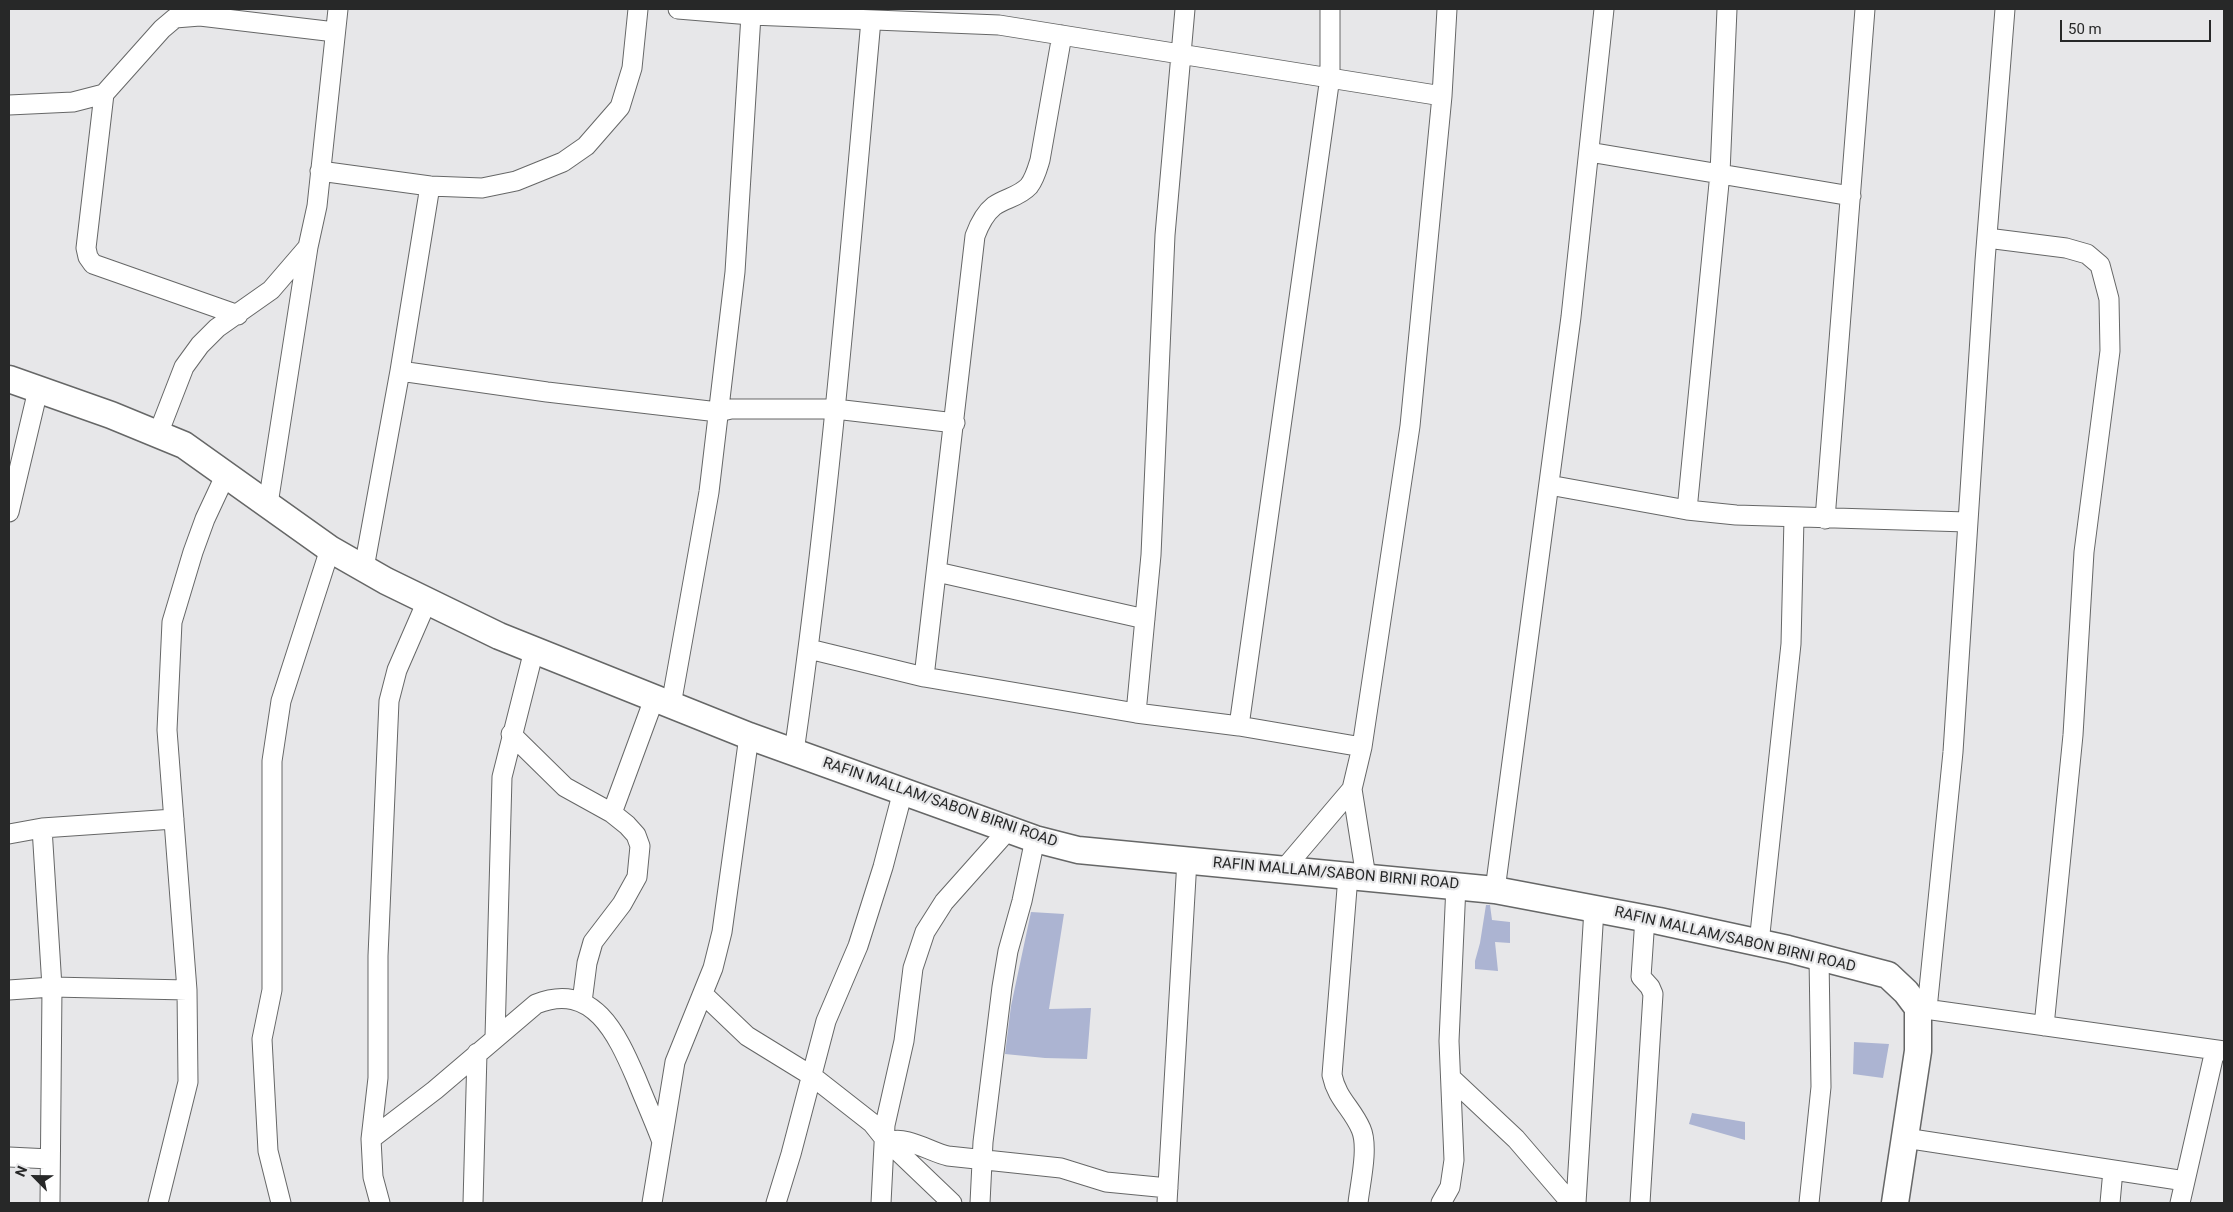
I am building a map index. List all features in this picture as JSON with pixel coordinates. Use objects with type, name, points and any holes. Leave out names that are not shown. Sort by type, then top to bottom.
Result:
[{"type":"street","points":[[268,504],[308,247],[317,206],[338,9]]},
{"type":"street","points":[[320,171],[430,186],[482,188],[516,181],[563,162],[586,146],[620,106],[632,68],[638,9]]},
{"type":"street","points":[[678,9],[751,15],[791,13],[871,20],[998,25],[1442,96]]},
{"type":"street","points":[[1136,713],[1151,555],[1165,235],[1185,9]]},
{"type":"street","points":[[1239,726],[1330,77],[1330,9]]},
{"type":"street","points":[[1358,1203],[1364,1142],[1362,1130],[1335,1089],[1332,1075],[1357,876],[1352,789],[1362,747],[1410,426],[1442,96],[1447,9]]},
{"type":"street","points":[[1495,890],[1571,317],[1604,9]]},
{"type":"street","points":[[1687,510],[1720,173],[1727,9]]},
{"type":"street","points":[[1825,519],[1865,9]]},
{"type":"street","points":[[1896,1203],[1918,1051],[1953,752],[1987,238],[2005,9]]},
{"type":"street","points":[[612,813],[663,702],[709,492],[735,272],[751,15]]},
{"type":"street","points":[[9,105],[73,102],[104,94],[162,28],[175,18],[200,16],[335,32]]},
{"type":"street","points":[[794,752],[809,649],[835,409],[871,20]]},
{"type":"street","points":[[924,677],[975,236],[980,222],[994,206],[1018,195],[1028,187],[1034,178],[1040,160],[1062,34]]},
{"type":"street","points":[[104,94],[86,248],[88,257],[94,264],[238,315]]},
{"type":"street","points":[[1589,152],[1851,196]]},
{"type":"street","points":[[364,568],[400,370],[430,186]]},
{"type":"street","points":[[1987,238],[2066,248],[2087,254],[2100,265],[2109,299],[2110,351],[2084,552],[2073,735],[2044,1026]]},
{"type":"street","points":[[158,434],[184,366],[200,344],[217,328],[271,290],[308,247]]},
{"type":"street","points":[[400,370],[547,392],[718,412],[731,409],[835,409],[954,423]]},
{"type":"street","name":"RAFIN MALLAM/SABON BIRNI ROAD","points":[[9,380],[111,415],[184,445],[330,549],[427,601],[499,636],[749,736],[1009,830],[1078,850],[1456,885],[1495,890],[1645,918],[1819,957],[1888,975],[1923,1008]]},
{"type":"street","points":[[9,512],[38,390]]},
{"type":"street","points":[[158,1203],[188,1082],[187,990],[167,730],[172,622],[205,519],[226,474]]},
{"type":"street","points":[[1549,485],[1687,510],[1736,515],[1968,522]]},
{"type":"street","points":[[1759,943],[1791,644],[1794,518]]},
{"type":"street","points":[[282,1203],[268,1151],[262,1040],[272,990],[272,760],[281,701],[330,549]]},
{"type":"street","points":[[937,572],[1145,619]]},
{"type":"street","points":[[380,1203],[373,1177],[372,1139],[378,1078],[378,956],[389,701],[397,670],[427,601]]},
{"type":"street","points":[[809,649],[924,677],[1136,713],[1239,726],[1362,747]]},
{"type":"street","points":[[495,1037],[502,777],[511,734],[534,650]]},
{"type":"street","points":[[511,734],[565,787],[612,813],[636,835],[640,846],[636,877],[622,904],[593,942],[587,963],[582,1002]]},
{"type":"street","points":[[652,1203],[675,1062],[713,968],[722,932],[749,736]]},
{"type":"street","points":[[1284,869],[1352,789]]},
{"type":"street","points":[[776,1203],[826,1021],[858,946],[904,791]]},
{"type":"street","points":[[9,834],[42,828],[174,819]]},
{"type":"street","points":[[42,828],[52,987],[50,1203]]},
{"type":"street","points":[[881,1203],[888,1104],[904,1041],[913,968],[925,932],[944,902],[1009,830]]},
{"type":"street","points":[[980,1203],[982,1159],[1006,960],[1022,901],[1035,838]]},
{"type":"street","points":[[886,1140],[901,1140],[936,1154],[1061,1168],[1106,1182],[1167,1196],[1187,860]]},
{"type":"street","points":[[1448,1198],[1454,1160],[1450,999],[1456,885]]},
{"type":"street","points":[[1576,1203],[1594,909]]},
{"type":"street","points":[[1640,1203],[1653,994],[1650,987],[1641,977],[1645,918]]},
{"type":"street","points":[[1808,1203],[1821,1087],[1819,957]]},
{"type":"street","points":[[9,990],[52,987],[187,990]]},
{"type":"street","points":[[703,994],[747,1036],[812,1076],[872,1123],[886,1140],[952,1203]]},
{"type":"street","points":[[372,1139],[435,1090],[477,1052],[536,1004],[548,999],[567,998],[582,1002],[601,1015],[619,1039],[661,1139]]},
{"type":"street","points":[[1923,1008],[2220,1050],[2180,1203]]},
{"type":"street","points":[[473,1203],[477,1052]]},
{"type":"street","points":[[1452,1078],[1516,1139],[1572,1203]]},
{"type":"street","points":[[1905,1138],[2185,1181]]},
{"type":"street","points":[[9,1157],[50,1159]]},
{"type":"street","points":[[2110,1203],[2113,1170]]},
{"type":"building","points":[[1486,905],[1490,905],[1492,920],[1510,922],[1510,943],[1495,942],[1498,971],[1475,969]]},
{"type":"building","points":[[1031,912],[1064,914],[1049,1009],[1091,1008],[1087,1059],[1045,1058],[1005,1054],[1011,1006]]},
{"type":"building","points":[[1854,1042],[1889,1044],[1883,1078],[1853,1074]]},
{"type":"building","points":[[1692,1113],[1745,1122],[1745,1140],[1689,1124]]}]
